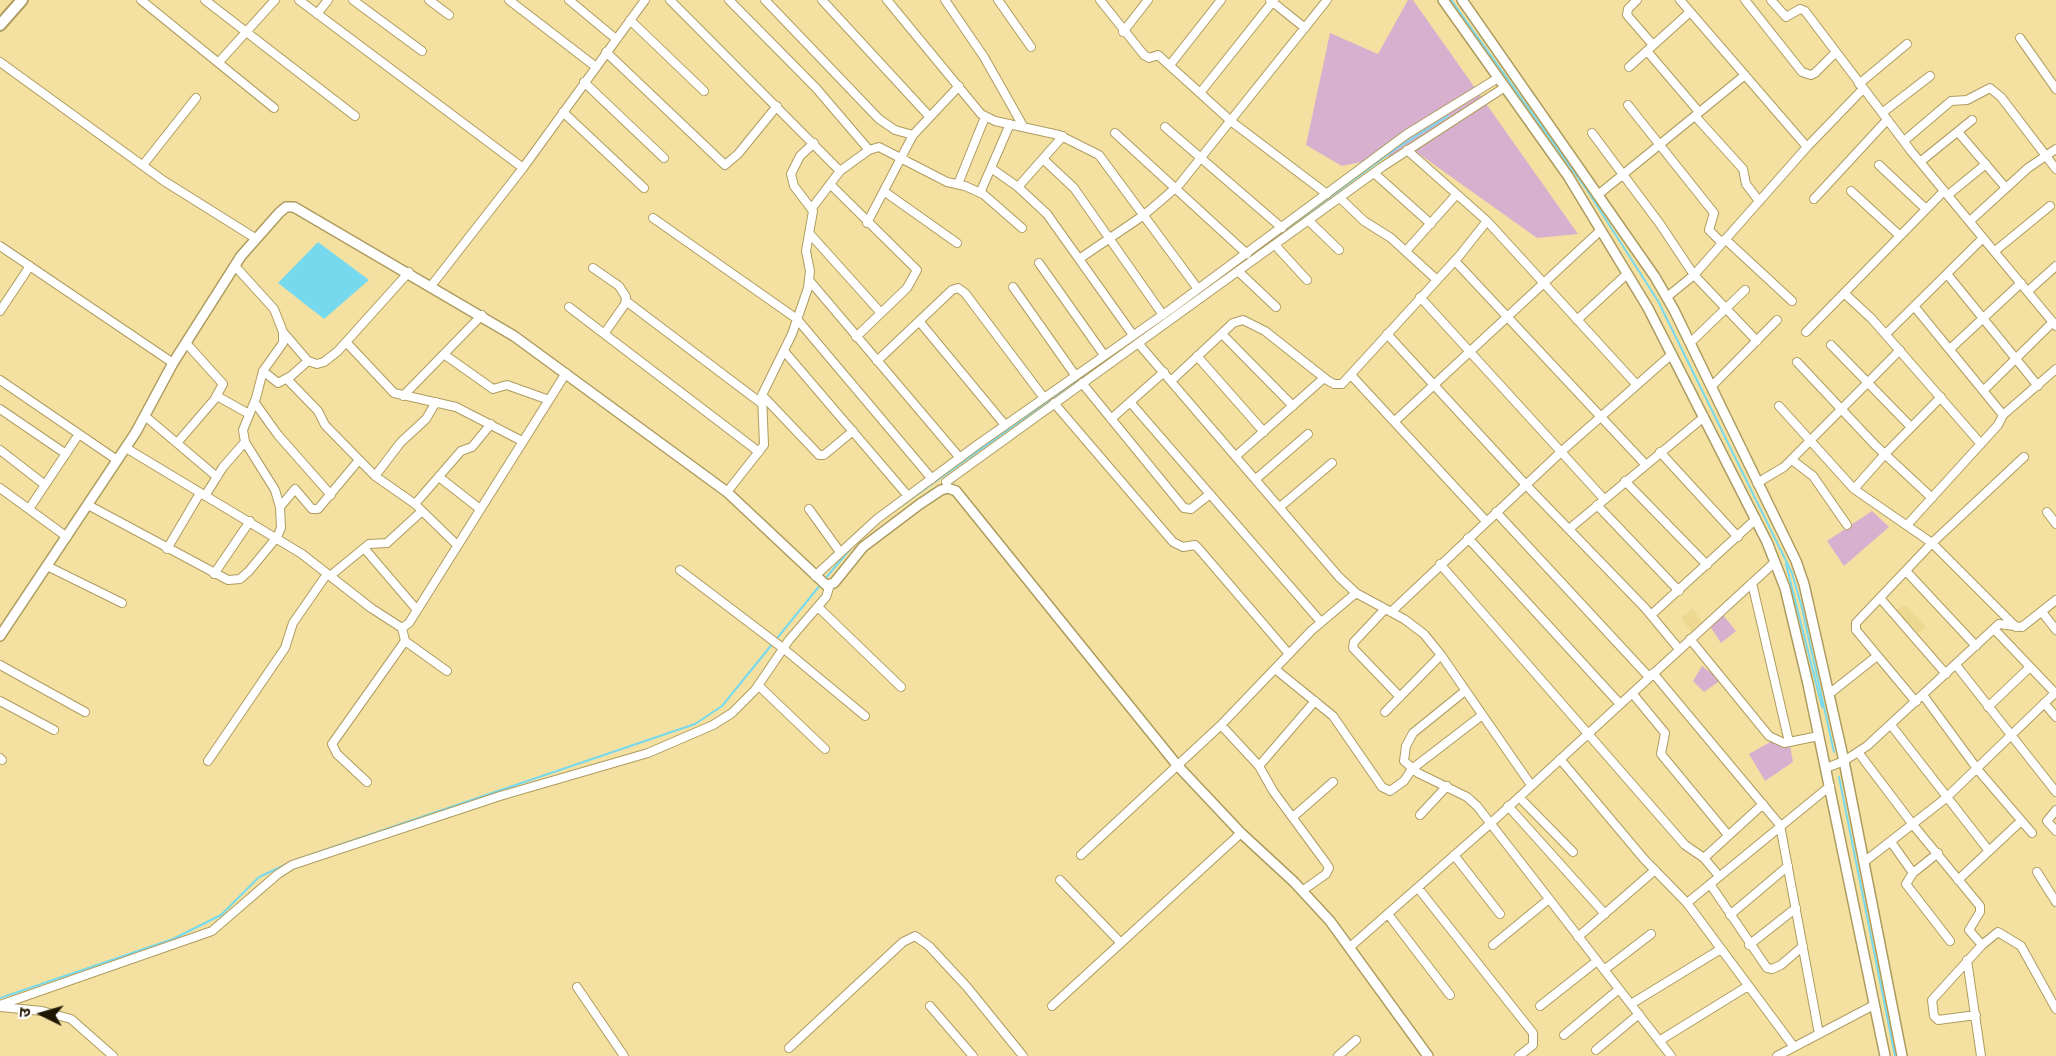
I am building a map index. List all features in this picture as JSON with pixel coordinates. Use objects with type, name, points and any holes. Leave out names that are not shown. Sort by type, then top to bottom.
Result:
[{"type":"main road","points":[[0,25],[22,0]]},
{"type":"street","points":[[141,0],[274,108]]},
{"type":"street","points":[[205,0],[355,116]]},
{"type":"street","points":[[219,62],[275,0]]},
{"type":"street","points":[[299,0],[523,168]]},
{"type":"street","points":[[317,14],[328,0]]},
{"type":"street","points":[[353,0],[422,51]]},
{"type":"street","points":[[429,0],[449,15]]},
{"type":"street","points":[[509,0],[596,67]]},
{"type":"street","points":[[568,0],[616,39]]},
{"type":"street","points":[[431,286],[523,168],[645,0]]},
{"type":"street","points":[[670,0],[840,171]]},
{"type":"street","points":[[729,0],[816,88],[869,150]]},
{"type":"street","points":[[765,0],[879,119],[895,130],[913,135]]},
{"type":"street","points":[[822,0],[930,116]]},
{"type":"street","points":[[887,0],[959,86],[976,111],[985,117],[1063,136],[1090,149],[1105,161],[1198,289]]},
{"type":"street","points":[[945,0],[984,57],[1023,126]]},
{"type":"street","points":[[998,0],[1031,47]]},
{"type":"street","points":[[1100,0],[1123,32],[1147,58],[1158,55],[1232,122],[1327,194]]},
{"type":"street","points":[[1123,32],[1148,0]]},
{"type":"street","points":[[1170,65],[1221,0]]},
{"type":"street","points":[[1078,259],[1144,215],[1176,189],[1232,122],[1327,0]]},
{"type":"street","points":[[1443,0],[1568,176],[1628,274],[1672,354],[1756,519],[1775,562],[1791,612],[1811,698],[1885,1056]]},
{"type":"street","points":[[1462,0],[1599,194],[1667,297],[1804,584],[1844,761],[1902,1056]]},
{"type":"street","points":[[1636,0],[1629,7],[1628,15],[1697,114],[1743,169],[1746,184],[1758,201]]},
{"type":"street","points":[[1680,0],[1807,147]]},
{"type":"street","points":[[1745,0],[1802,72],[1811,75],[1815,73],[1836,52]]},
{"type":"street","points":[[1771,0],[1786,17],[1800,9],[1805,11],[1884,117],[2055,324],[1984,390]]},
{"type":"street","points":[[1200,93],[1272,1],[1305,28]]},
{"type":"street","points":[[1629,67],[1690,12]]},
{"type":"street","points":[[630,20],[704,91]]},
{"type":"street","points":[[2020,38],[2056,89]]},
{"type":"street","points":[[1667,297],[1694,275],[1861,87],[1907,44]]},
{"type":"street","points":[[606,52],[725,165],[738,154],[777,106]]},
{"type":"street","points":[[0,62],[143,165],[255,238]]},
{"type":"street","points":[[1599,194],[1745,75]]},
{"type":"street","points":[[1814,199],[1884,117],[1929,76]]},
{"type":"street","points":[[584,82],[664,158]]},
{"type":"street","points":[[0,1006],[212,931],[278,874],[292,865],[500,796],[663,746],[732,713],[759,686],[778,645],[818,607],[828,585],[863,547],[920,504],[945,480],[1502,83]]},
{"type":"street","points":[[945,480],[960,458],[1163,315],[1407,134],[1502,83]]},
{"type":"street","points":[[867,223],[903,159],[913,135],[959,86]]},
{"type":"street","points":[[1904,141],[1952,101],[1972,98],[1990,88],[2001,97],[2056,169]]},
{"type":"street","points":[[143,165],[196,98]]},
{"type":"street","points":[[1628,105],[1714,213],[1709,230],[1792,301]]},
{"type":"street","points":[[563,112],[644,188]]},
{"type":"street","points":[[958,184],[985,117]]},
{"type":"street","points":[[1920,162],[1972,120]]},
{"type":"street","points":[[980,193],[1010,124]]},
{"type":"street","points":[[1165,127],[1203,157],[1282,228]]},
{"type":"street","points":[[1958,132],[2006,188]]},
{"type":"street","points":[[1115,133],[1247,254]]},
{"type":"street","points":[[1592,133],[1660,224],[1694,275],[1756,341]]},
{"type":"street","points":[[1018,187],[1063,136]]},
{"type":"street","points":[[727,492],[759,452],[765,439],[762,399],[797,320],[809,280],[810,266],[806,253],[814,217],[812,208],[794,186],[791,174],[800,156],[814,143]]},
{"type":"street","points":[[812,208],[840,171],[869,150],[879,147],[946,182],[980,193],[1022,228]]},
{"type":"street","points":[[1970,221],[2006,188],[2056,149]]},
{"type":"street","points":[[1407,150],[1487,221],[1636,384]]},
{"type":"street","points":[[1043,159],[1074,188],[1163,315]]},
{"type":"street","points":[[1806,332],[1926,209],[1986,164]]},
{"type":"street","points":[[1879,165],[1926,209]]},
{"type":"street","points":[[991,168],[1018,187],[1047,214],[1133,335]]},
{"type":"street","points":[[1374,173],[1431,224]]},
{"type":"street","points":[[830,184],[917,270],[914,280],[856,337]]},
{"type":"street","points":[[1851,191],[1899,235]]},
{"type":"street","points":[[885,192],[957,243]]},
{"type":"street","points":[[1406,251],[1456,195]]},
{"type":"street","points":[[1340,198],[1406,251],[1437,280]]},
{"type":"street","points":[[1995,251],[2050,206]]},
{"type":"street","points":[[0,636],[126,448],[173,363],[235,266],[255,238],[286,207],[294,207],[482,315],[566,373],[623,418],[727,492],[816,578],[828,585]]},
{"type":"street","points":[[653,218],[797,320],[932,479]]},
{"type":"street","points":[[1309,221],[1339,250]]},
{"type":"street","points":[[1171,381],[1238,320],[1243,320],[1252,327],[1265,330],[1324,378],[1338,385],[1351,375],[1455,261],[1487,221]]},
{"type":"street","points":[[1395,421],[1601,230]]},
{"type":"street","points":[[810,234],[881,313]]},
{"type":"street","points":[[1886,334],[1983,238]]},
{"type":"street","points":[[1275,245],[1307,280]]},
{"type":"street","points":[[0,246],[173,363]]},
{"type":"street","points":[[1455,261],[1646,464]]},
{"type":"street","points":[[1039,263],[1104,355]]},
{"type":"street","points":[[0,311],[30,266]]},
{"type":"street","points":[[235,266],[274,309],[283,332],[308,360],[317,364],[324,362],[346,342],[409,273]]},
{"type":"street","points":[[2028,291],[2056,266]]},
{"type":"street","points":[[593,268],[622,289],[626,301],[762,399],[819,455],[824,455],[853,431]]},
{"type":"street","points":[[1239,272],[1276,308]]},
{"type":"street","points":[[1577,320],[1628,274]]},
{"type":"street","points":[[1947,274],[2038,386]]},
{"type":"street","points":[[809,280],[960,458]]},
{"type":"street","points":[[1950,349],[2021,283]]},
{"type":"street","points":[[1013,287],[1075,375]]},
{"type":"street","points":[[877,361],[952,290],[961,290],[1044,398]]},
{"type":"street","points":[[1690,343],[1745,290]]},
{"type":"street","points":[[1844,293],[1886,334],[1981,444]]},
{"type":"street","points":[[1420,297],[1562,451],[1600,502],[1679,591]]},
{"type":"street","points":[[604,334],[626,301]]},
{"type":"street","points":[[1914,306],[2003,415]]},
{"type":"street","points":[[569,307],[759,452]]},
{"type":"street","points":[[403,396],[482,315]]},
{"type":"street","points":[[1711,387],[1777,320]]},
{"type":"street","points":[[919,321],[1005,425]]},
{"type":"street","points":[[88,505],[214,574],[228,580],[240,579],[277,537],[281,528],[280,507],[275,490],[245,442],[243,430],[255,403],[263,371],[283,343],[283,332]]},
{"type":"street","points":[[1222,334],[1293,406]]},
{"type":"street","points":[[1387,334],[1526,485],[1652,615],[1680,649]]},
{"type":"street","points":[[346,342],[387,389],[403,396],[456,406],[522,441]]},
{"type":"street","points":[[177,443],[222,388],[221,380],[186,343]]},
{"type":"street","points":[[1138,343],[1356,593],[1388,610],[1424,634],[1531,785]]},
{"type":"street","points":[[1831,345],[1911,427]]},
{"type":"street","points":[[1757,483],[1778,472],[1792,460],[1840,408],[1900,350]]},
{"type":"street","points":[[784,351],[908,496]]},
{"type":"street","points":[[1400,697],[1353,648],[1354,642],[1600,416],[1672,354]]},
{"type":"street","points":[[445,355],[493,389],[507,385],[549,400]]},
{"type":"street","points":[[1197,356],[1264,432]]},
{"type":"street","points":[[263,371],[275,383],[287,379],[308,360]]},
{"type":"street","points":[[1797,362],[1885,454],[1932,498]]},
{"type":"street","points":[[1908,524],[2002,420],[2003,415],[2056,369]]},
{"type":"street","points":[[1111,419],[1164,372]]},
{"type":"street","points":[[402,628],[409,623],[566,373]]},
{"type":"street","points":[[1351,375],[1486,521]]},
{"type":"street","points":[[1236,456],[1324,378]]},
{"type":"street","points":[[287,379],[318,411],[325,425],[375,476],[415,504],[457,545]]},
{"type":"street","points":[[0,380],[117,460]]},
{"type":"street","points":[[1082,383],[1184,508],[1191,509],[1210,494]]},
{"type":"street","points":[[217,396],[249,414]]},
{"type":"street","points":[[1854,489],[1941,398]]},
{"type":"street","points":[[375,476],[401,442],[426,419],[435,402]]},
{"type":"street","points":[[1130,402],[1321,621]]},
{"type":"street","points":[[255,403],[278,435],[331,495]]},
{"type":"street","points":[[1054,403],[1173,542],[1183,547],[1194,545],[1199,549],[1289,654]]},
{"type":"street","points":[[1779,406],[1854,489],[1908,524],[1932,543],[2016,627]]},
{"type":"street","points":[[0,409],[66,454]]},
{"type":"street","points":[[145,416],[217,477]]},
{"type":"street","points":[[1569,529],[1704,417]]},
{"type":"street","points":[[415,504],[461,451],[472,447],[491,424]]},
{"type":"street","points":[[29,509],[79,434]]},
{"type":"street","points":[[1256,479],[1308,434]]},
{"type":"street","points":[[167,549],[203,494],[245,442]]},
{"type":"street","points":[[126,448],[277,537],[402,628],[405,641],[447,671]]},
{"type":"street","points":[[0,450],[45,485]]},
{"type":"street","points":[[1660,452],[1738,537]]},
{"type":"street","points":[[1916,702],[1855,627],[1932,543],[2024,457]]},
{"type":"street","points":[[280,507],[293,490],[315,510],[331,495],[359,460]]},
{"type":"street","points":[[1792,460],[1813,476],[1847,525]]},
{"type":"street","points":[[1280,507],[1332,463]]},
{"type":"street","points":[[439,477],[480,509]]},
{"type":"street","points":[[816,578],[840,552],[908,496],[932,479],[945,480],[964,498],[1177,765],[1241,833],[1302,891],[1350,947],[1428,1056]]},
{"type":"street","points":[[1625,481],[1707,565]]},
{"type":"street","points":[[0,488],[67,537]]},
{"type":"street","points":[[809,509],[840,552]]},
{"type":"street","points":[[208,761],[285,648],[293,623],[329,575],[372,542],[387,543],[422,511]]},
{"type":"street","points":[[1496,512],[1651,675],[1780,825],[1819,1034]]},
{"type":"street","points":[[2047,512],[2056,524]]},
{"type":"street","points":[[1652,615],[1756,519]]},
{"type":"street","points":[[214,574],[250,521]]},
{"type":"street","points":[[1468,538],[1620,704]]},
{"type":"street","points":[[364,548],[417,610]]},
{"type":"street","points":[[1350,947],[1491,823],[1775,562]]},
{"type":"street","points":[[1440,564],[1589,732],[1685,845],[1704,858],[1719,876]]},
{"type":"street","points":[[47,566],[122,603]]},
{"type":"street","points":[[680,570],[778,645],[865,716]]},
{"type":"street","points":[[1906,571],[1976,646]]},
{"type":"street","points":[[1752,583],[1789,742]]},
{"type":"street","points":[[1081,855],[1221,725],[1321,621],[1356,593]]},
{"type":"street","points":[[1880,598],[1946,674]]},
{"type":"street","points":[[1826,768],[1858,752],[1891,725],[2002,623],[2016,627],[2028,624],[2056,600]]},
{"type":"street","points":[[818,607],[901,687]]},
{"type":"street","points":[[2042,612],[2056,630]]},
{"type":"street","points":[[1864,862],[1914,826],[1978,770],[2010,735],[2055,694],[1994,629]]},
{"type":"street","points":[[1690,639],[1776,741],[1789,742],[1819,736]]},
{"type":"street","points":[[367,782],[337,754],[332,744],[405,641]]},
{"type":"street","points":[[1385,712],[1441,655]]},
{"type":"street","points":[[1829,694],[1878,656]]},
{"type":"street","points":[[0,665],[85,712]]},
{"type":"street","points":[[1956,665],[2056,792]]},
{"type":"street","points":[[1988,707],[2030,667]]},
{"type":"street","points":[[1275,669],[1333,716],[1382,787],[1390,790],[1395,789],[1412,769],[1481,716]]},
{"type":"street","points":[[759,686],[825,749]]},
{"type":"street","points":[[1465,691],[1409,738],[1404,761],[1412,769],[1472,801],[1671,1056]]},
{"type":"street","points":[[1632,693],[1665,733],[1661,754],[1728,836]]},
{"type":"street","points":[[1923,695],[1978,770],[2032,833]]},
{"type":"street","points":[[0,701],[54,730]]},
{"type":"street","points":[[1259,766],[1315,701]]},
{"type":"street","points":[[2044,703],[2056,717]]},
{"type":"street","points":[[1221,725],[1259,766],[1273,791],[1329,868],[1326,874],[1302,891]]},
{"type":"street","points":[[1891,725],[1989,851]]},
{"type":"street","points":[[1858,752],[1914,826],[1980,906],[1980,912],[1969,930],[1982,945]]},
{"type":"street","points":[[1560,759],[1655,870],[1687,903],[1794,1047]]},
{"type":"street","points":[[1293,817],[1333,782]]},
{"type":"street","points":[[1420,815],[1447,786]]},
{"type":"street","points":[[1687,903],[1830,786]]},
{"type":"street","points":[[1519,796],[1573,852]]},
{"type":"street","points":[[1704,858],[1762,804]]},
{"type":"street","points":[[1508,806],[1605,914]]},
{"type":"street","points":[[2056,810],[2047,821],[2056,831]]},
{"type":"street","points":[[1958,880],[2021,821]]},
{"type":"street","points":[[1052,1006],[1241,833]]},
{"type":"street","points":[[1891,842],[1913,873]]},
{"type":"street","points":[[1938,853],[1913,873],[1906,884],[1907,889],[1950,941]]},
{"type":"street","points":[[1454,855],[1500,914]]},
{"type":"street","points":[[1730,915],[1788,866]]},
{"type":"street","points":[[1578,937],[1655,870]]},
{"type":"street","points":[[2037,872],[2056,902]]},
{"type":"street","points":[[1060,880],[1121,943]]},
{"type":"street","points":[[1710,884],[1749,945],[1767,968],[1772,969],[1781,965],[1803,946]]},
{"type":"street","points":[[1418,888],[1533,1033],[1533,1045],[1519,1056]]},
{"type":"street","points":[[1493,945],[1549,899]]},
{"type":"street","points":[[1749,945],[1796,908]]},
{"type":"street","points":[[1388,914],[1450,995]]},
{"type":"street","points":[[1976,1015],[1938,1020],[1933,1009],[1934,996],[1982,945],[1998,932],[2021,946],[2056,1010]]},
{"type":"street","points":[[1604,970],[1651,933]]},
{"type":"street","points":[[789,1048],[903,942],[915,936],[929,946],[967,987],[1023,1056]]},
{"type":"street","points":[[1630,1004],[1721,949]]},
{"type":"street","points":[[1967,960],[1982,1056]]},
{"type":"street","points":[[1540,1006],[1597,961]]},
{"type":"street","points":[[1659,1041],[1748,986]]},
{"type":"street","points":[[577,987],[624,1056]]},
{"type":"street","points":[[1564,1035],[1619,989]]},
{"type":"street","points":[[1777,1056],[1874,1005]]},
{"type":"street","points":[[0,1006],[42,1011],[71,1019],[113,1056]]},
{"type":"street","points":[[930,1006],[973,1056]]},
{"type":"street","points":[[1596,1050],[1638,1014]]},
{"type":"street","points":[[1343,1054],[1356,1040]]},
{"type":"shaded area","points":[[1408,0],[1413,0],[1578,234],[1537,238],[1415,151],[1342,166],[1306,145],[1330,33],[1378,54]]},
{"type":"shaded area","points":[[1872,511],[1889,527],[1844,566],[1827,541]]},
{"type":"shaded area","points":[[1906,605],[1926,627],[1918,633],[1896,610]]},
{"type":"shaded area","points":[[1693,608],[1703,624],[1692,633],[1681,618]]},
{"type":"shaded area","points":[[1723,615],[1736,631],[1721,643],[1710,626]]},
{"type":"shaded area","points":[[1702,666],[1721,680],[1704,692],[1693,681]]},
{"type":"shaded area","points":[[1770,742],[1790,745],[1793,762],[1765,781],[1749,754]]},
{"type":"water","points":[[318,242],[369,280],[324,319],[278,283]]},
{"type":"waterway","points":[[1451,0],[1587,190],[1658,301],[1792,573],[1834,752]]},
{"type":"waterway","points":[[1178,309],[1394,150],[1448,116]]},
{"type":"waterway","points":[[897,509],[1173,312]]},
{"type":"waterway","points":[[824,580],[852,547]]},
{"type":"waterway","points":[[1786,564],[1822,707]]},
{"type":"waterway","points":[[295,860],[695,724],[722,706],[821,584]]},
{"type":"waterway","points":[[1839,777],[1895,1056]]},
{"type":"waterway","points":[[0,998],[173,939],[221,915],[259,877],[287,864]]}]
